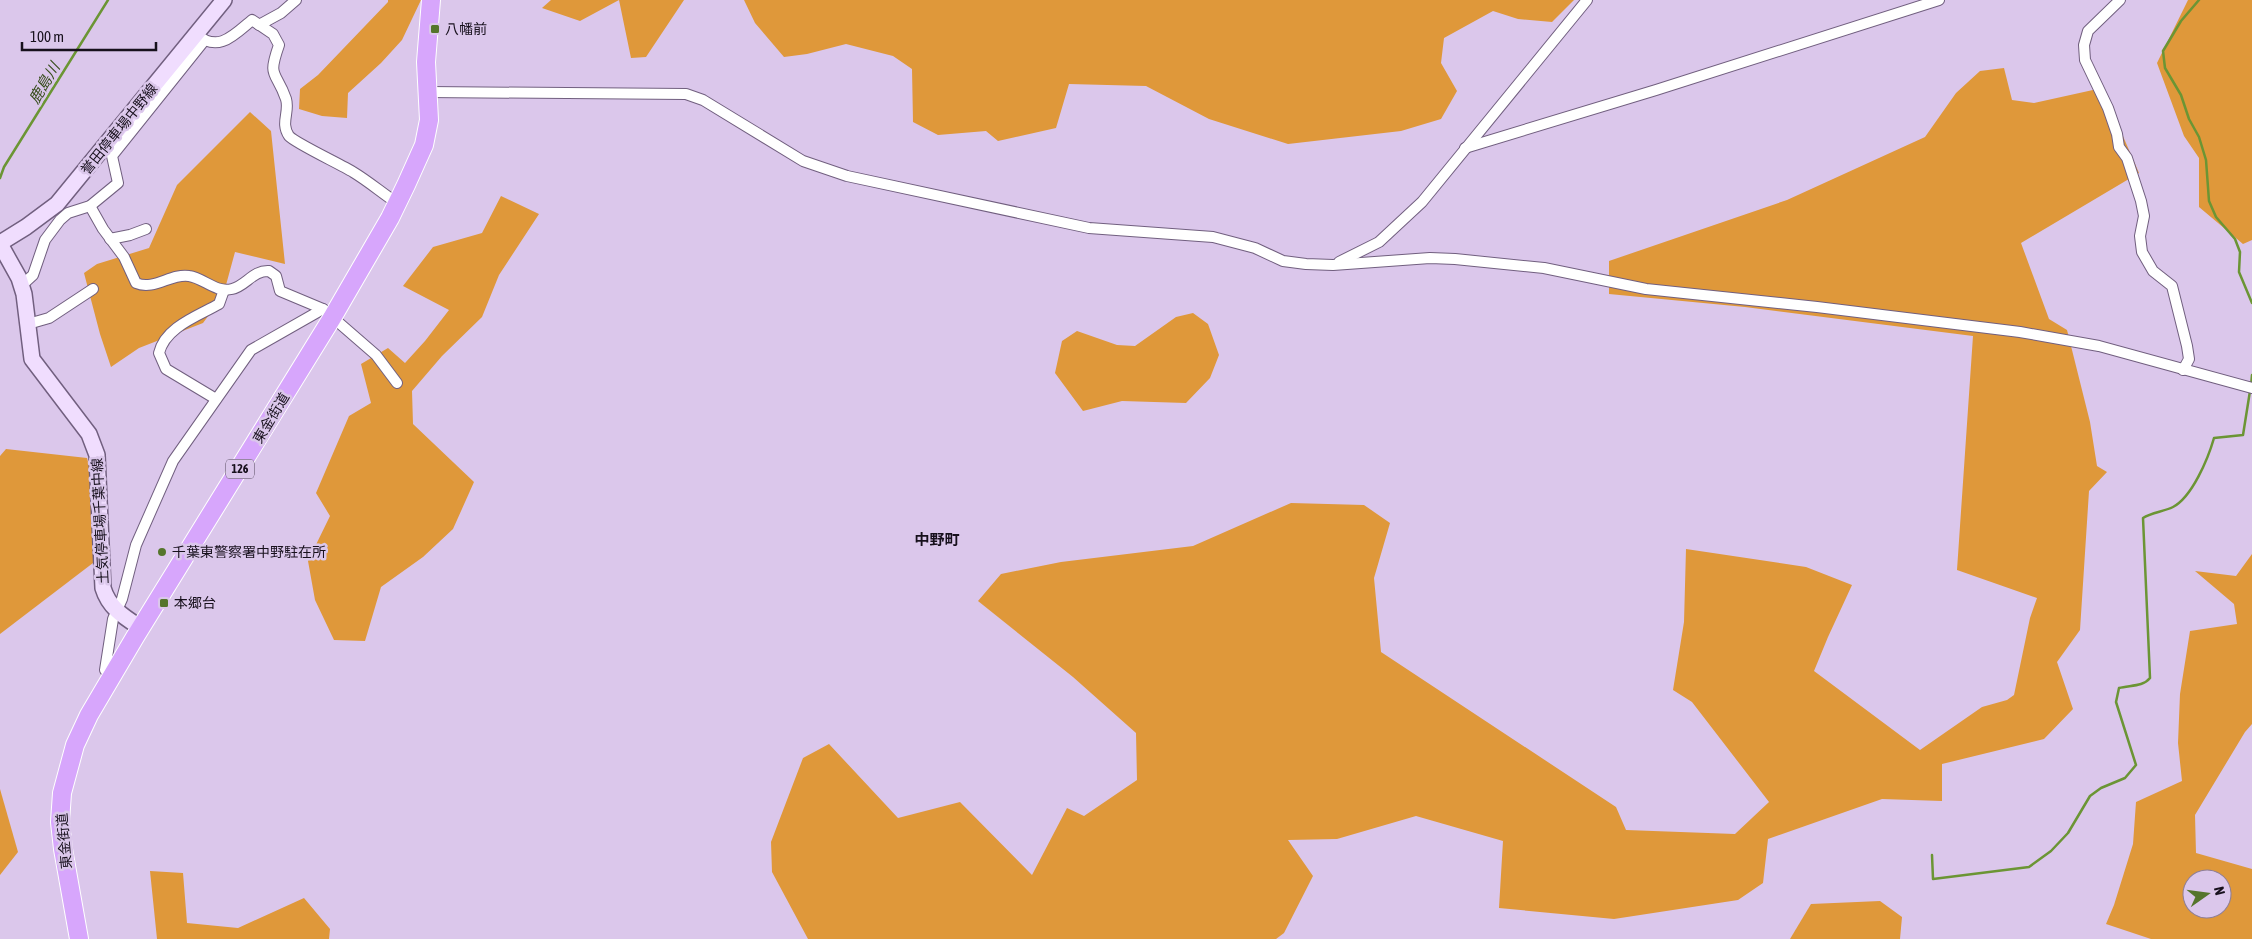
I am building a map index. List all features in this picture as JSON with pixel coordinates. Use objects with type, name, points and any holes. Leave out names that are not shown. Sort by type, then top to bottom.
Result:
[{"type":"highway","name":"東金街道","points":[[78,939],[60,822],[62,793],[75,745],[89,715],[140,628],[328,313],[397,203],[424,145],[430,120],[426,39],[431,0]]},
{"type":"main road","name":"誉田停車場中野線","points":[[0,244],[62,208],[200,38],[224,0]]},
{"type":"main road","name":"土気停車場千葉中線","points":[[0,244],[22,285],[32,359],[89,434],[97,454],[103,588],[106,598],[117,613],[140,628]]},
{"type":"street","points":[[259,25],[281,13],[296,0]]},
{"type":"street","points":[[1333,265],[1379,242],[1422,202],[1587,0]]},
{"type":"street","points":[[1465,148],[1656,90],[1939,0]]},
{"type":"street","points":[[2120,0],[2088,31],[2084,45],[2085,60],[2108,108],[2117,134],[2119,147],[2127,158],[2141,201],[2144,216],[2140,236],[2142,252],[2153,272],[2172,286],[2187,346],[2188,359],[2183,370]]},
{"type":"street","points":[[22,285],[33,275],[46,240],[62,208],[90,206],[118,183],[112,156],[200,38],[213,44],[223,41],[252,20],[273,34],[279,45],[273,63],[273,74],[286,98],[288,108],[284,122],[290,136],[354,173],[397,203]]},
{"type":"street","points":[[428,92],[686,94],[703,100],[803,161],[847,176],[1089,228],[1213,237],[1255,248],[1283,260],[1306,264],[1333,265],[1430,258],[1544,268],[1646,289],[1817,307],[2020,332],[2099,346],[2213,379],[2252,388]]},
{"type":"street","points":[[90,206],[110,239],[124,257],[136,283],[148,286],[189,276],[224,290],[240,287],[257,273],[268,271],[276,276],[280,291],[328,313],[376,355],[397,383]]},
{"type":"street","points":[[110,239],[146,229]]},
{"type":"street","points":[[28,324],[49,318],[93,289]]},
{"type":"street","points":[[216,399],[166,369],[158,353],[165,339],[172,332],[219,304],[224,290]]},
{"type":"street","points":[[111,677],[105,670],[113,619],[117,613],[136,545],[173,461],[252,350],[328,313]]},
{"type":"shaded area","points":[[388,0],[421,0],[402,40],[381,63],[348,93],[347,118],[322,116],[299,109],[300,89],[318,75]]},
{"type":"shaded area","points":[[551,0],[619,0],[580,21],[542,8]]},
{"type":"shaded area","points":[[619,0],[684,0],[646,57],[631,58]]},
{"type":"shaded area","points":[[744,0],[1574,0],[1552,22],[1518,19],[1493,11],[1444,38],[1441,63],[1457,91],[1441,119],[1401,131],[1288,144],[1209,119],[1146,86],[1069,84],[1056,128],[998,141],[986,131],[938,135],[913,122],[912,69],[893,56],[846,44],[807,54],[784,57],[755,23]]},
{"type":"shaded area","points":[[2188,0],[2252,0],[2252,240],[2243,244],[2199,207],[2199,158],[2184,136],[2157,63]]},
{"type":"shaded area","points":[[2004,68],[2012,100],[2034,103],[2102,88],[2139,173],[2021,243],[2049,319],[2067,330],[2090,422],[2097,466],[2107,472],[2089,491],[2080,630],[2057,662],[2073,709],[2044,739],[1942,764],[1942,801],[1882,799],[1768,839],[1763,883],[1738,900],[1614,919],[1499,908],[1503,841],[1416,816],[1337,839],[1288,840],[1313,876],[1284,933],[1276,939],[808,939],[772,872],[771,842],[803,758],[829,744],[898,818],[960,802],[1032,875],[1067,808],[1084,816],[1137,780],[1136,733],[1073,677],[978,601],[1001,574],[1061,562],[1193,546],[1291,503],[1364,505],[1390,523],[1374,578],[1381,652],[1616,807],[1626,830],[1735,834],[1769,802],[1692,702],[1673,690],[1684,622],[1686,549],[1806,567],[1852,585],[1814,671],[1920,750],[1982,707],[2007,700],[2014,695],[2030,618],[2037,598],[1957,570],[1973,336],[1745,307],[1609,294],[1609,261],[1787,200],[1925,137],[1956,93],[1980,71]]},
{"type":"shaded area","points":[[250,112],[271,131],[285,264],[235,252],[223,296],[203,323],[139,348],[111,367],[84,273],[97,264],[149,248],[177,185]]},
{"type":"shaded area","points":[[501,196],[539,214],[499,275],[482,317],[442,356],[412,391],[413,424],[474,482],[453,529],[423,557],[381,587],[365,641],[334,640],[315,600],[308,561],[330,516],[316,493],[349,416],[371,403],[361,364],[388,348],[405,363],[425,341],[449,310],[403,286],[433,247],[482,233]]},
{"type":"shaded area","points":[[1193,313],[1208,324],[1219,355],[1210,378],[1186,403],[1122,401],[1083,411],[1055,373],[1062,341],[1077,331],[1117,345],[1135,346],[1176,317]]},
{"type":"shaded area","points":[[6,449],[87,458],[110,550],[0,634],[0,456]]},
{"type":"shaded area","points":[[2252,554],[2252,724],[2245,732],[2195,815],[2196,853],[2252,869],[2252,939],[2151,939],[2106,924],[2114,905],[2133,844],[2136,802],[2182,781],[2178,743],[2180,694],[2190,631],[2237,624],[2234,604],[2195,571],[2236,576]]},
{"type":"shaded area","points":[[0,789],[18,852],[0,875]]},
{"type":"shaded area","points":[[150,871],[183,873],[187,923],[238,928],[304,898],[330,929],[329,939],[157,939]]},
{"type":"shaded area","points":[[1880,901],[1902,917],[1900,939],[1790,939],[1811,904]]},
{"type":"waterway","name":"鹿島川","points":[[0,178],[4,167],[108,0]]},
{"type":"waterway","points":[[2199,0],[2181,21],[2163,51],[2165,68],[2181,95],[2189,119],[2199,137],[2206,160],[2209,201],[2216,217],[2235,239],[2240,252],[2239,272],[2252,303]]},
{"type":"waterway","points":[[2251,386],[2252,375]]},
{"type":"waterway","points":[[1932,855],[1933,879],[2029,867],[2051,851],[2068,833],[2090,796],[2101,788],[2125,778],[2136,765],[2116,702],[2119,688],[2144,683],[2150,678],[2143,518],[2173,507],[2187,495],[2208,456],[2214,438],[2243,435],[2250,391]]},
{"type":"place","name":"八幡前","points":[[435,29]]},
{"type":"place","name":"千葉東警察署中野駐在所","points":[[162,552]]},
{"type":"place","name":"本郷台","points":[[164,603]]},
{"type":"district","name":"中野町","points":[[937,539]]}]
